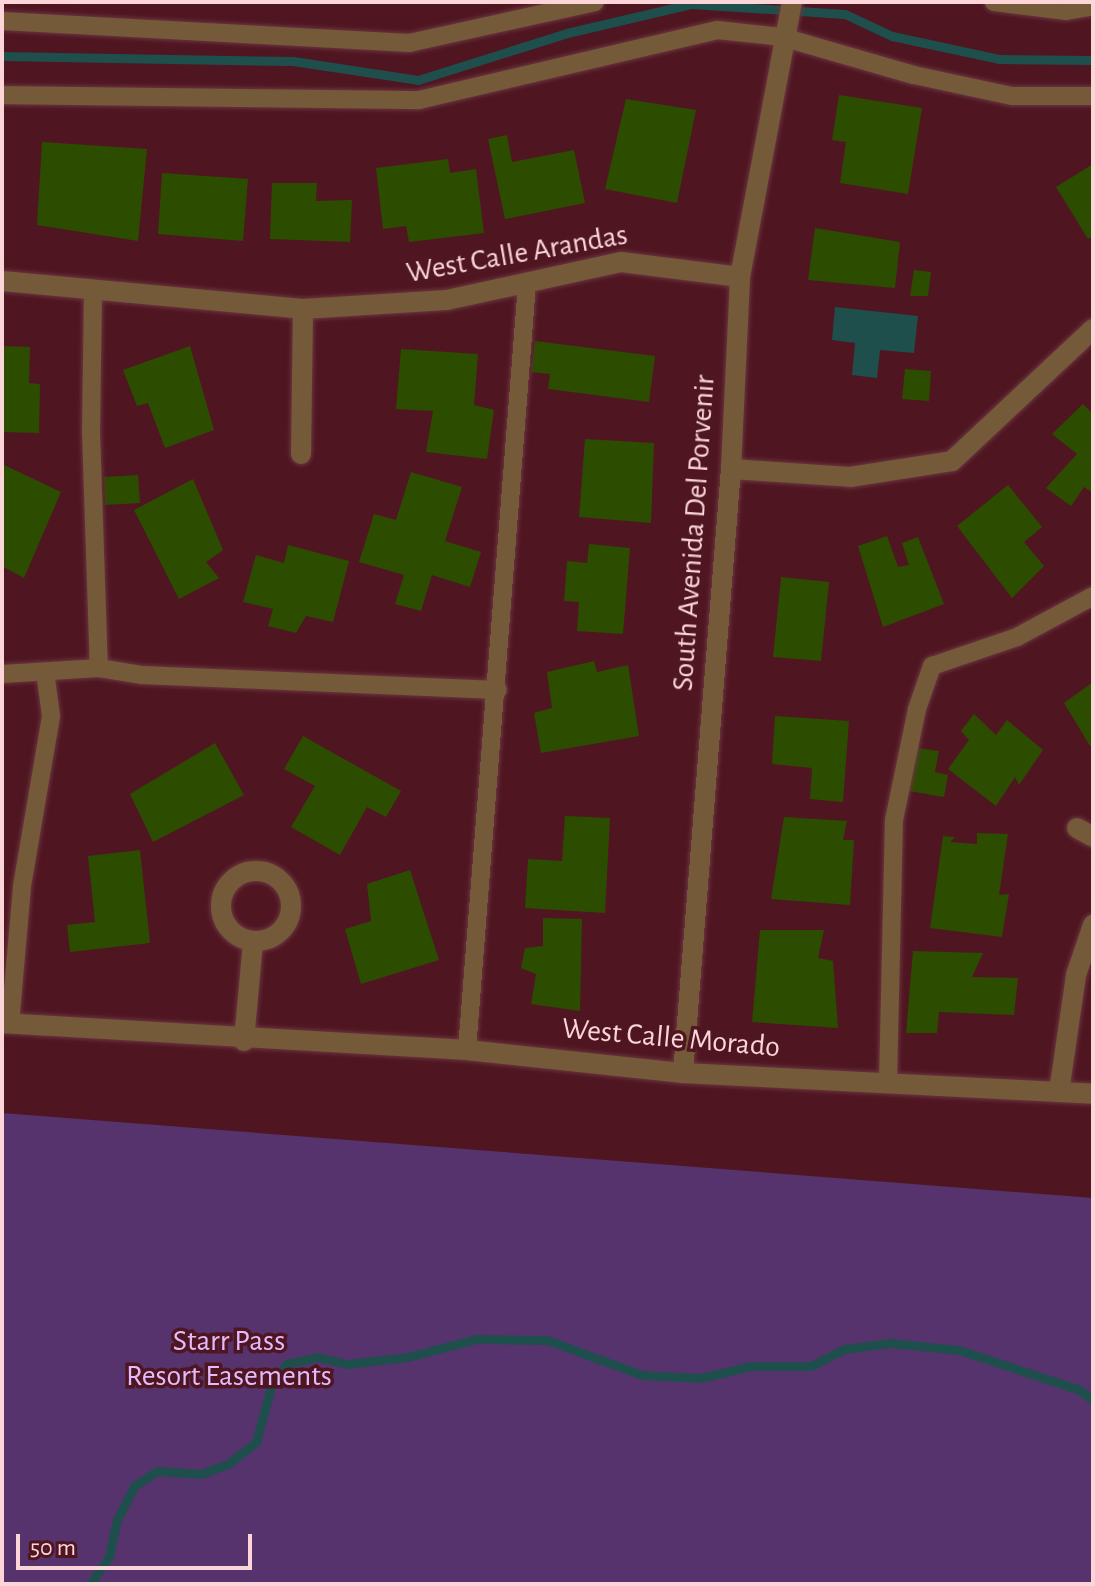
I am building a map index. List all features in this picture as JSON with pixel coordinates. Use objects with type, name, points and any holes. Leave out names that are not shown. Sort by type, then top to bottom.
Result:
[{"type":"street","name":"South Avenida Del Porvenir","points":[[683,1073],[731,469],[740,277],[782,37],[792,2]]},
{"type":"street","name":"West Calle Arandas","points":[[2,281],[303,309],[447,300],[527,285],[621,262],[740,277]]},
{"type":"street","points":[[301,454],[303,309]]},
{"type":"street","points":[[731,469],[850,477],[952,461],[1093,329]]},
{"type":"street","points":[[1059,1092],[1076,975],[1093,925]]},
{"type":"street","points":[[244,1041],[253,942]]},
{"type":"street","name":"West Calle Morado","points":[[6,1023],[244,1041],[467,1050],[683,1073],[1093,1094]]},
{"type":"lane","points":[[2,21],[409,43],[595,2]]},
{"type":"lane","points":[[994,2],[1066,11],[1093,6]]},
{"type":"lane","points":[[2,95],[419,100],[717,30],[782,37],[914,75],[1012,96],[1093,96]]},
{"type":"lane","points":[[467,1050],[498,690],[527,285]]},
{"type":"lane","points":[[93,291],[91,447],[99,668]]},
{"type":"lane","points":[[888,1083],[894,820],[917,709],[932,666],[1017,637],[1093,596]]},
{"type":"lane","points":[[2,674],[99,668],[142,675],[498,690]]},
{"type":"lane","points":[[6,1023],[22,886],[51,716],[45,671]]},
{"type":"green space","name":"Starr Pass Resort Easements","points":[[2,1113],[1093,1198],[1093,1584],[2,1584]]},
{"type":"water","points":[[835,307],[918,316],[914,353],[880,350],[877,378],[852,375],[855,343],[832,340]]},
{"type":"building","points":[[839,95],[922,108],[908,194],[840,183],[846,142],[832,140]]},
{"type":"building","points":[[626,99],[696,110],[677,203],[605,189]]},
{"type":"building","points":[[507,135],[512,162],[574,150],[585,203],[505,219],[488,139]]},
{"type":"building","points":[[42,142],[147,149],[138,241],[37,225]]},
{"type":"building","points":[[448,159],[450,173],[476,169],[484,233],[409,242],[406,226],[383,229],[376,168]]},
{"type":"building","points":[[1093,164],[1093,236],[1088,239],[1056,187]]},
{"type":"building","points":[[162,173],[248,179],[243,241],[158,234]]},
{"type":"building","points":[[272,183],[317,183],[316,201],[352,200],[350,242],[270,239]]},
{"type":"building","points":[[815,228],[900,242],[895,288],[808,280]]},
{"type":"building","points":[[914,270],[931,272],[928,296],[910,296]]},
{"type":"building","points":[[535,341],[655,356],[649,402],[548,389],[550,374],[531,372]]},
{"type":"building","points":[[2,346],[30,347],[29,383],[40,384],[39,433],[2,432]]},
{"type":"building","points":[[190,346],[214,430],[165,448],[148,403],[137,406],[123,370]]},
{"type":"building","points":[[401,349],[478,354],[474,405],[494,410],[487,459],[426,452],[433,411],[396,409]]},
{"type":"building","points":[[905,369],[931,371],[929,401],[902,399]]},
{"type":"building","points":[[1083,404],[1093,414],[1093,493],[1084,487],[1071,506],[1046,488],[1077,454],[1052,434]]},
{"type":"building","points":[[585,439],[654,443],[651,523],[579,517]]},
{"type":"building","points":[[2,464],[61,492],[24,578],[2,566]]},
{"type":"building","points":[[411,472],[462,487],[445,541],[481,552],[470,587],[432,575],[421,611],[395,604],[404,575],[359,562],[374,514],[396,520]]},
{"type":"building","points":[[138,475],[140,503],[105,505],[104,477]]},
{"type":"building","points":[[193,479],[223,550],[206,562],[219,578],[179,599],[134,510]]},
{"type":"building","points":[[1008,485],[1042,527],[1024,542],[1044,566],[1012,598],[957,526]]},
{"type":"building","points":[[887,536],[898,567],[909,565],[902,543],[918,537],[944,604],[883,627],[858,546]]},
{"type":"building","points":[[589,544],[630,548],[623,634],[577,631],[579,602],[564,601],[567,561],[587,563]]},
{"type":"building","points":[[288,545],[349,561],[333,622],[306,616],[296,633],[268,626],[273,609],[243,602],[256,555],[284,563]]},
{"type":"building","points":[[781,577],[829,582],[821,661],[773,657]]},
{"type":"building","points":[[594,661],[597,672],[628,665],[639,736],[541,753],[534,713],[552,708],[547,672]]},
{"type":"building","points":[[1093,682],[1093,744],[1090,746],[1064,703]]},
{"type":"building","points":[[974,714],[996,735],[1007,720],[1043,750],[1019,785],[1015,777],[996,806],[948,769],[969,740],[961,731]]},
{"type":"building","points":[[775,716],[849,721],[843,802],[810,799],[812,768],[772,764]]},
{"type":"building","points":[[303,736],[401,791],[386,817],[367,807],[340,855],[291,827],[315,786],[284,769]]},
{"type":"building","points":[[215,743],[244,795],[153,842],[130,794]]},
{"type":"building","points":[[917,748],[939,751],[935,772],[948,775],[944,797],[909,791]]},
{"type":"building","points":[[565,816],[610,818],[605,913],[525,908],[528,859],[562,861]]},
{"type":"building","points":[[784,817],[847,821],[843,840],[854,840],[850,905],[771,899]]},
{"type":"building","points":[[977,833],[1008,834],[999,895],[1009,894],[1002,937],[930,928],[943,836],[955,837],[950,842],[977,844]]},
{"type":"building","points":[[140,850],[150,943],[70,952],[67,925],[95,922],[88,856]]},
{"type":"building","points":[[410,870],[439,960],[361,984],[345,929],[371,921],[367,884]]},
{"type":"building","points":[[543,918],[582,919],[580,1011],[531,1004],[536,974],[521,968],[525,948],[543,946]]},
{"type":"building","points":[[760,930],[824,930],[818,958],[833,961],[838,1028],[752,1022]]},
{"type":"building","points":[[913,951],[983,953],[972,977],[1018,978],[1014,1015],[939,1012],[937,1033],[906,1033]]},
{"type":"waterway","points":[[2,56],[293,61],[418,80],[567,33],[691,4],[845,14],[892,36],[999,59],[1093,60]]},
{"type":"waterway","points":[[90,1584],[109,1557],[117,1520],[134,1486],[157,1471],[201,1474],[228,1464],[256,1442],[272,1383],[287,1364],[318,1357],[347,1364],[408,1357],[476,1339],[547,1340],[642,1375],[701,1378],[751,1366],[811,1366],[845,1349],[890,1343],[959,1350],[1080,1390],[1093,1401]]}]
